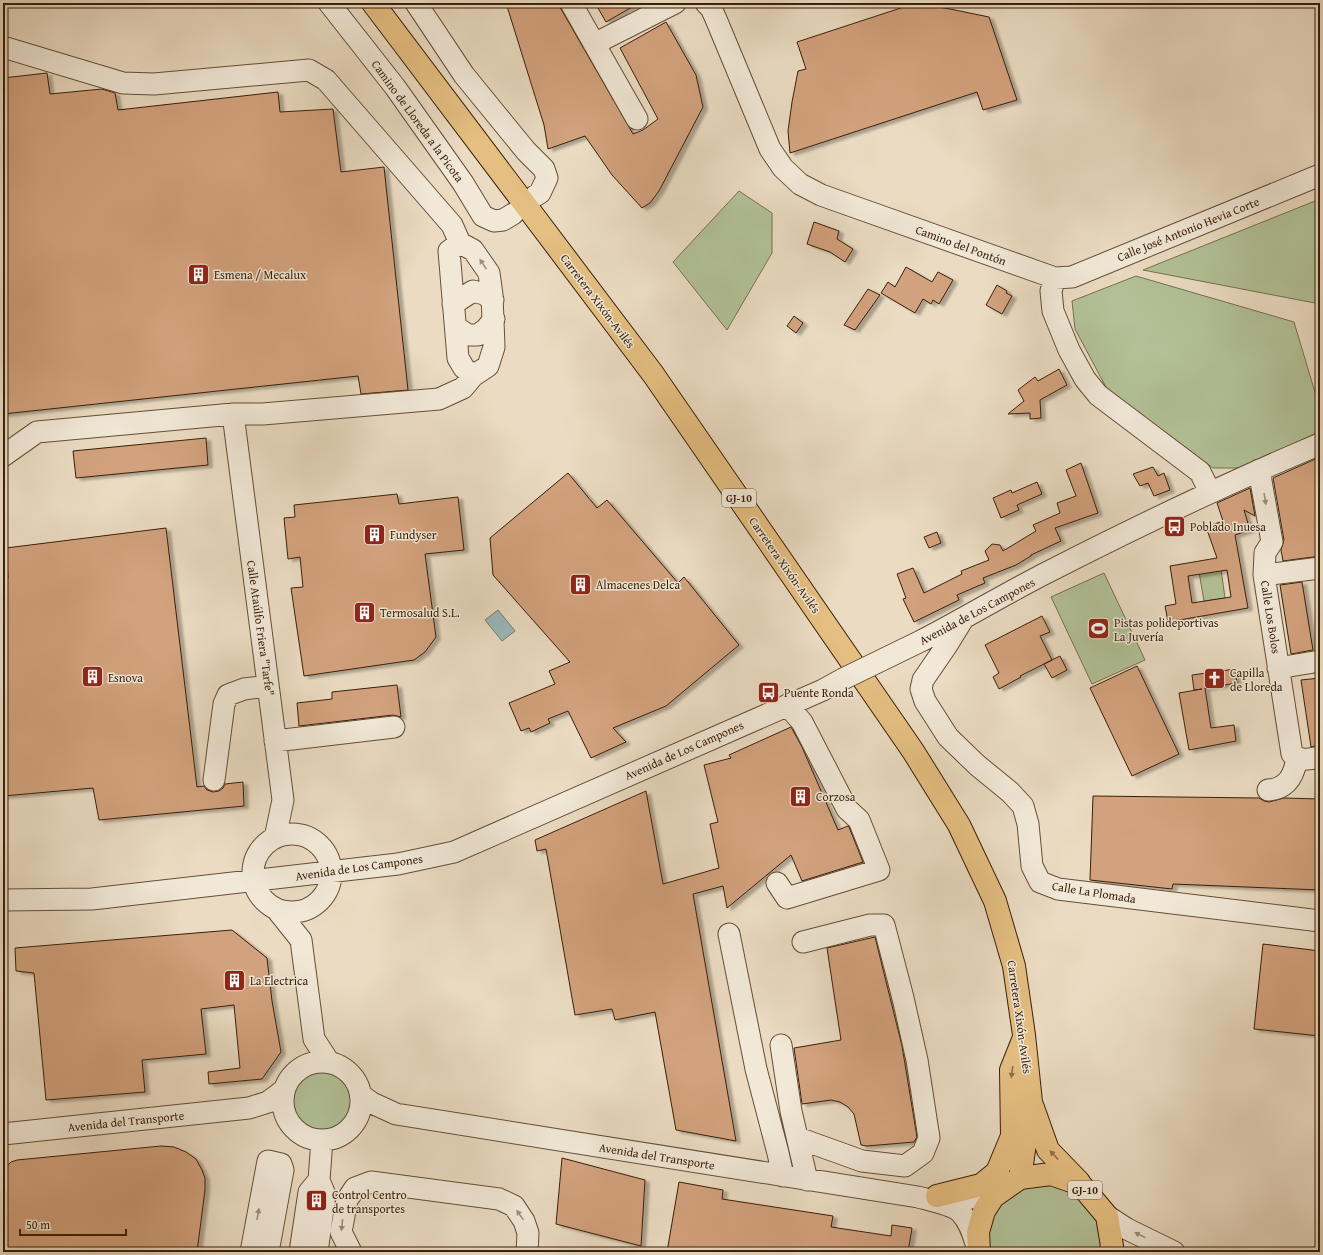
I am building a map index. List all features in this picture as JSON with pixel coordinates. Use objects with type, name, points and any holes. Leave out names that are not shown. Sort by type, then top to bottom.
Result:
[{"type":"highway","name":"Carretera Xixón-Avilés","points":[[373,3],[653,374],[913,751],[959,825],[995,902],[1014,966],[1024,1035],[1031,1102],[1048,1150],[1080,1184]]},
{"type":"highway","points":[[927,1197],[981,1185],[996,1172],[1012,1136],[1011,1070],[1024,1035]]},
{"type":"highway","name":"Carretera Xixón-Avilés","points":[[1020,1178],[1031,1102]]},
{"type":"highway","name":"GJ-10","points":[[978,1251],[978,1232],[984,1211],[993,1197],[1020,1178],[1051,1174],[1080,1184],[1107,1216],[1112,1246],[1110,1252]]},
{"type":"street","name":"Camino de Lloreda a la Picota","points":[[328,3],[338,13],[400,93],[463,183],[483,216],[494,221],[503,220],[513,214]]},
{"type":"street","points":[[416,3],[464,75],[526,151],[544,169],[547,178],[540,192],[535,196]]},
{"type":"street","points":[[571,3],[637,118]]},
{"type":"street","points":[[594,44],[675,3]]},
{"type":"street","name":"Camino del Pontón","points":[[706,3],[714,14],[770,149],[783,168],[800,184],[821,195],[844,204],[1055,278]]},
{"type":"street","points":[[3,47],[123,83],[154,84],[310,70],[326,80],[342,98],[452,226],[460,243],[473,250],[489,273],[493,309],[494,347],[488,366],[473,376],[463,388],[439,398],[263,414],[233,414],[37,432],[3,456]]},
{"type":"street","name":"Calle José Antonio Hevia Corte","points":[[1055,278],[1072,276],[1320,175]]},
{"type":"street","points":[[460,243],[449,251],[458,358],[464,368],[473,376]]},
{"type":"street","points":[[1055,278],[1051,291],[1053,311],[1069,350],[1085,379],[1098,395],[1200,472],[1210,492]]},
{"type":"street","points":[[454,304],[473,291],[484,294],[493,309]]},
{"type":"street","points":[[456,327],[468,335],[478,336],[486,329],[493,309]]},
{"type":"street","name":"Calle Ataúlfo Friera \"Tarfe\"","points":[[233,414],[283,800],[275,838]]},
{"type":"street","name":"Avenida de Los Campones","points":[[3,900],[92,899],[398,864],[454,852],[843,679],[963,620],[1045,574],[1210,492],[1320,444]]},
{"type":"street","name":"Calle Los Bolos","points":[[1259,470],[1272,542],[1265,553],[1264,575],[1292,754],[1307,758]]},
{"type":"street","points":[[1264,575],[1320,568]]},
{"type":"street","name":"Calle La Plomada","points":[[963,620],[924,680],[922,689],[925,700],[948,737],[977,765],[1010,792],[1023,806],[1028,824],[1032,866],[1040,882],[1058,889],[1320,921]]},
{"type":"street","points":[[1278,668],[1320,661]]},
{"type":"street","points":[[214,780],[224,704],[228,695],[244,689],[268,686]]},
{"type":"street","points":[[777,883],[787,898],[879,870],[859,820],[848,809],[802,722],[787,705]]},
{"type":"street","points":[[275,741],[394,727]]},
{"type":"street","points":[[1268,790],[1276,790],[1284,785],[1292,776],[1295,767],[1307,758]]},
{"type":"street","name":"Calle Ataúlfo Friera \"Tarfe\"","points":[[283,800],[302,836]]},
{"type":"street","points":[[301,940],[277,910],[266,903],[258,893],[253,880],[253,868],[257,855],[265,845],[275,838],[284,835],[293,834],[314,841],[322,849],[329,860],[331,872],[330,884],[324,895],[316,904],[301,940],[314,1039],[329,1062]]},
{"type":"street","points":[[277,910],[291,912],[303,911],[316,904]]},
{"type":"street","points":[[798,1138],[862,1161],[905,1166],[923,1152],[929,1138],[917,1060],[900,983],[884,925],[870,925],[803,942]]},
{"type":"street","points":[[729,934],[756,1069],[783,1176]]},
{"type":"street","points":[[303,1066],[314,1039]]},
{"type":"street","points":[[781,1045],[791,1111],[807,1180]]},
{"type":"street","points":[[349,1129],[357,1119],[361,1107],[361,1095],[357,1083],[350,1073],[340,1066],[329,1062],[316,1062],[303,1066],[295,1072],[288,1080],[282,1099],[286,1117],[300,1134],[322,1140],[336,1137],[372,1117],[396,1114]]},
{"type":"street","points":[[249,1108],[268,1102],[284,1090]]},
{"type":"street","points":[[361,1095],[372,1103],[396,1114]]},
{"type":"street","points":[[249,1108],[286,1117]]},
{"type":"street","name":"Avenida del Transporte","points":[[3,1134],[249,1108]]},
{"type":"street","name":"Avenida del Transporte","points":[[396,1114],[807,1180],[927,1197]]},
{"type":"street","points":[[317,1252],[325,1195],[318,1180],[322,1140]]},
{"type":"street","points":[[251,1252],[268,1161],[281,1164],[284,1170],[268,1252]]},
{"type":"street","points":[[300,1252],[309,1192],[318,1180]]},
{"type":"street","points":[[351,1252],[341,1232],[347,1200],[355,1188],[371,1182],[499,1199],[514,1206],[524,1220],[528,1233],[527,1252]]},
{"type":"street","points":[[927,1197],[993,1197]]},
{"type":"street","points":[[927,1197],[961,1213],[972,1230],[978,1251]]},
{"type":"street","points":[[1107,1216],[1127,1229],[1174,1252]]},
{"type":"green space","points":[[739,191],[772,213],[772,253],[727,330],[673,262]]},
{"type":"green space","points":[[1320,199],[1320,304],[1143,270]]},
{"type":"green space","points":[[1136,276],[1294,322],[1320,409],[1320,431],[1243,468],[1213,468],[1107,389],[1075,329],[1072,301]]},
{"type":"green space","points":[[1221,569],[1225,598],[1204,601],[1199,572]]},
{"type":"green space","name":"Pistas polideportivas La Juvería","points":[[1104,573],[1145,660],[1092,684],[1051,597]]},
{"type":"green space","points":[[322,1070],[334,1072],[344,1079],[351,1089],[353,1101],[351,1113],[344,1123],[334,1130],[322,1132],[310,1130],[300,1123],[293,1113],[291,1101],[293,1089],[300,1079],[310,1072]]},
{"type":"green space","points":[[1035,1184],[1054,1184],[1072,1190],[1097,1218],[1102,1236],[1100,1252],[990,1252],[988,1237],[992,1218],[1002,1202],[1017,1190]]},
{"type":"water","points":[[498,610],[515,631],[502,641],[485,620]]},
{"type":"building","points":[[506,3],[559,3],[561,9],[633,134],[643,130],[658,119],[620,48],[666,22],[696,75],[703,107],[659,191],[650,203],[642,208],[612,175],[585,136],[548,149],[544,125]]},
{"type":"building","points":[[595,3],[639,3],[606,22]]},
{"type":"building","points":[[916,3],[989,17],[1017,100],[983,110],[977,92],[790,153],[788,131],[792,102],[798,71],[806,69],[797,42]]},
{"type":"building","name":"Esmena / Mecalux","points":[[47,73],[50,94],[102,89],[115,93],[118,110],[278,92],[280,112],[333,109],[341,172],[384,167],[408,390],[361,394],[358,376],[3,414],[3,78]]},
{"type":"building","points":[[814,222],[839,231],[837,239],[853,249],[845,262],[830,252],[807,244]]},
{"type":"building","points":[[906,267],[932,282],[938,272],[953,280],[939,304],[933,300],[931,304],[923,299],[915,313],[881,293],[888,282],[895,287]]},
{"type":"building","points":[[997,285],[1012,296],[1002,314],[986,305]]},
{"type":"building","points":[[868,289],[880,295],[855,330],[844,325]]},
{"type":"building","points":[[794,316],[803,323],[796,333],[787,326]]},
{"type":"building","points":[[1059,369],[1067,385],[1040,400],[1041,418],[1030,419],[1030,413],[1008,414],[1024,401],[1018,390],[1035,377],[1038,381]]},
{"type":"building","points":[[206,438],[208,465],[76,478],[73,451]]},
{"type":"building","points":[[1320,457],[1320,556],[1283,561],[1281,550],[1284,540],[1273,478]]},
{"type":"building","points":[[1081,463],[1098,513],[1055,528],[1061,541],[1031,555],[1016,565],[983,578],[985,583],[957,595],[959,600],[914,622],[903,599],[906,598],[897,574],[913,568],[924,593],[962,574],[961,571],[989,560],[985,551],[992,544],[1000,545],[1003,551],[1036,531],[1033,525],[1060,513],[1057,503],[1076,496],[1066,470]]},
{"type":"building","points":[[1153,467],[1158,476],[1164,473],[1170,490],[1154,496],[1148,483],[1140,486],[1133,474]]},
{"type":"building","name":"Almacenes Delca","points":[[568,473],[597,508],[607,500],[678,583],[684,577],[739,645],[666,706],[613,728],[626,742],[591,758],[568,711],[548,719],[550,723],[531,732],[529,728],[521,731],[509,703],[555,684],[549,671],[570,662],[493,575],[490,538]]},
{"type":"building","points":[[1037,482],[1042,494],[1017,505],[1019,510],[1001,518],[993,498],[1011,490],[1012,493]]},
{"type":"building","points":[[1250,488],[1255,516],[1244,510],[1250,530],[1235,535],[1248,608],[1168,622],[1165,606],[1176,604],[1170,566],[1217,558],[1206,527],[1223,521],[1217,503]],"holes":[[[1227,570],[1231,597],[1192,603],[1188,576]]]},
{"type":"building","points":[[397,494],[399,504],[458,497],[464,550],[425,554],[436,637],[425,652],[414,660],[304,676],[291,588],[303,587],[300,557],[288,559],[284,518],[295,517],[294,505]]},
{"type":"building","name":"Esnova","points":[[166,528],[197,787],[204,786],[207,790],[213,792],[219,791],[225,784],[243,782],[244,806],[99,820],[93,788],[3,796],[3,578],[8,578],[6,548]]},
{"type":"building","points":[[937,532],[941,543],[929,548],[924,537]]},
{"type":"building","points":[[1302,582],[1313,650],[1291,654],[1280,585]]},
{"type":"building","points":[[1042,616],[1050,632],[1040,636],[1052,660],[1020,676],[1021,677],[999,689],[993,677],[999,673],[985,645]]},
{"type":"building","points":[[1060,656],[1067,670],[1052,678],[1044,664]]},
{"type":"building","name":"Pistas polideportivas La Juvería","points":[[1137,666],[1179,754],[1132,776],[1090,688]]},
{"type":"building","points":[[1235,669],[1237,683],[1205,688],[1211,728],[1234,725],[1236,741],[1189,750],[1179,693],[1202,689],[1194,690],[1192,675]]},
{"type":"building","points":[[1320,678],[1320,745],[1311,747],[1301,680]]},
{"type":"building","points":[[397,685],[401,717],[393,715],[299,726],[297,703],[332,699],[332,692]]},
{"type":"building","points":[[791,727],[802,747],[838,830],[848,826],[849,827],[863,862],[802,881],[791,855],[727,908],[723,886],[693,894],[736,1141],[676,1130],[655,1012],[615,1020],[612,1009],[575,1015],[546,849],[537,851],[535,840],[646,791],[663,884],[719,868],[710,824],[718,822],[704,765],[731,758],[729,755]]},
{"type":"building","points":[[1093,796],[1259,798],[1269,802],[1284,798],[1320,799],[1320,890],[1173,884],[1172,889],[1090,880]]},
{"type":"building","points":[[232,930],[267,958],[272,1001],[281,1052],[262,1079],[209,1084],[208,1072],[240,1068],[234,1005],[201,1009],[206,1054],[142,1060],[145,1092],[46,1100],[34,973],[16,971],[15,948]]},
{"type":"building","points":[[875,937],[902,1046],[917,1137],[914,1142],[867,1146],[861,1145],[854,1114],[848,1107],[840,1102],[831,1100],[802,1104],[794,1048],[841,1040],[827,948]]},
{"type":"building","points":[[1263,944],[1320,951],[1320,1036],[1254,1029]]},
{"type":"building","points":[[161,1146],[174,1147],[186,1152],[196,1159],[205,1178],[205,1190],[197,1252],[3,1252],[3,1170],[11,1162],[17,1160]]},
{"type":"building","points":[[562,1158],[645,1180],[641,1246],[556,1224]]},
{"type":"building","points":[[679,1182],[723,1190],[722,1199],[833,1216],[831,1227],[891,1236],[892,1225],[912,1228],[908,1252],[667,1252]]},
{"type":"place","name":"Esmena / Mecalux","points":[[199,274]]},
{"type":"place","name":"Poblado Inuesa","points":[[1174,526]]},
{"type":"place","name":"Fundyser","points":[[374,534]]},
{"type":"place","name":"Almacenes Delca","points":[[580,584]]},
{"type":"place","name":"Termosalud S.L.","points":[[364,612]]},
{"type":"place","name":"Pistas polideportivas La Juvería","points":[[1098,629]]},
{"type":"place","name":"Esnova","points":[[93,677]]},
{"type":"place","name":"Capilla de Lloreda","points":[[1215,679]]},
{"type":"place","name":"Puente Ronda","points":[[768,692]]},
{"type":"place","name":"Corzosa","points":[[800,796]]},
{"type":"place","name":"La Electrica","points":[[234,980]]},
{"type":"place","name":"Control Centro de transportes","points":[[316,1201]]}]
